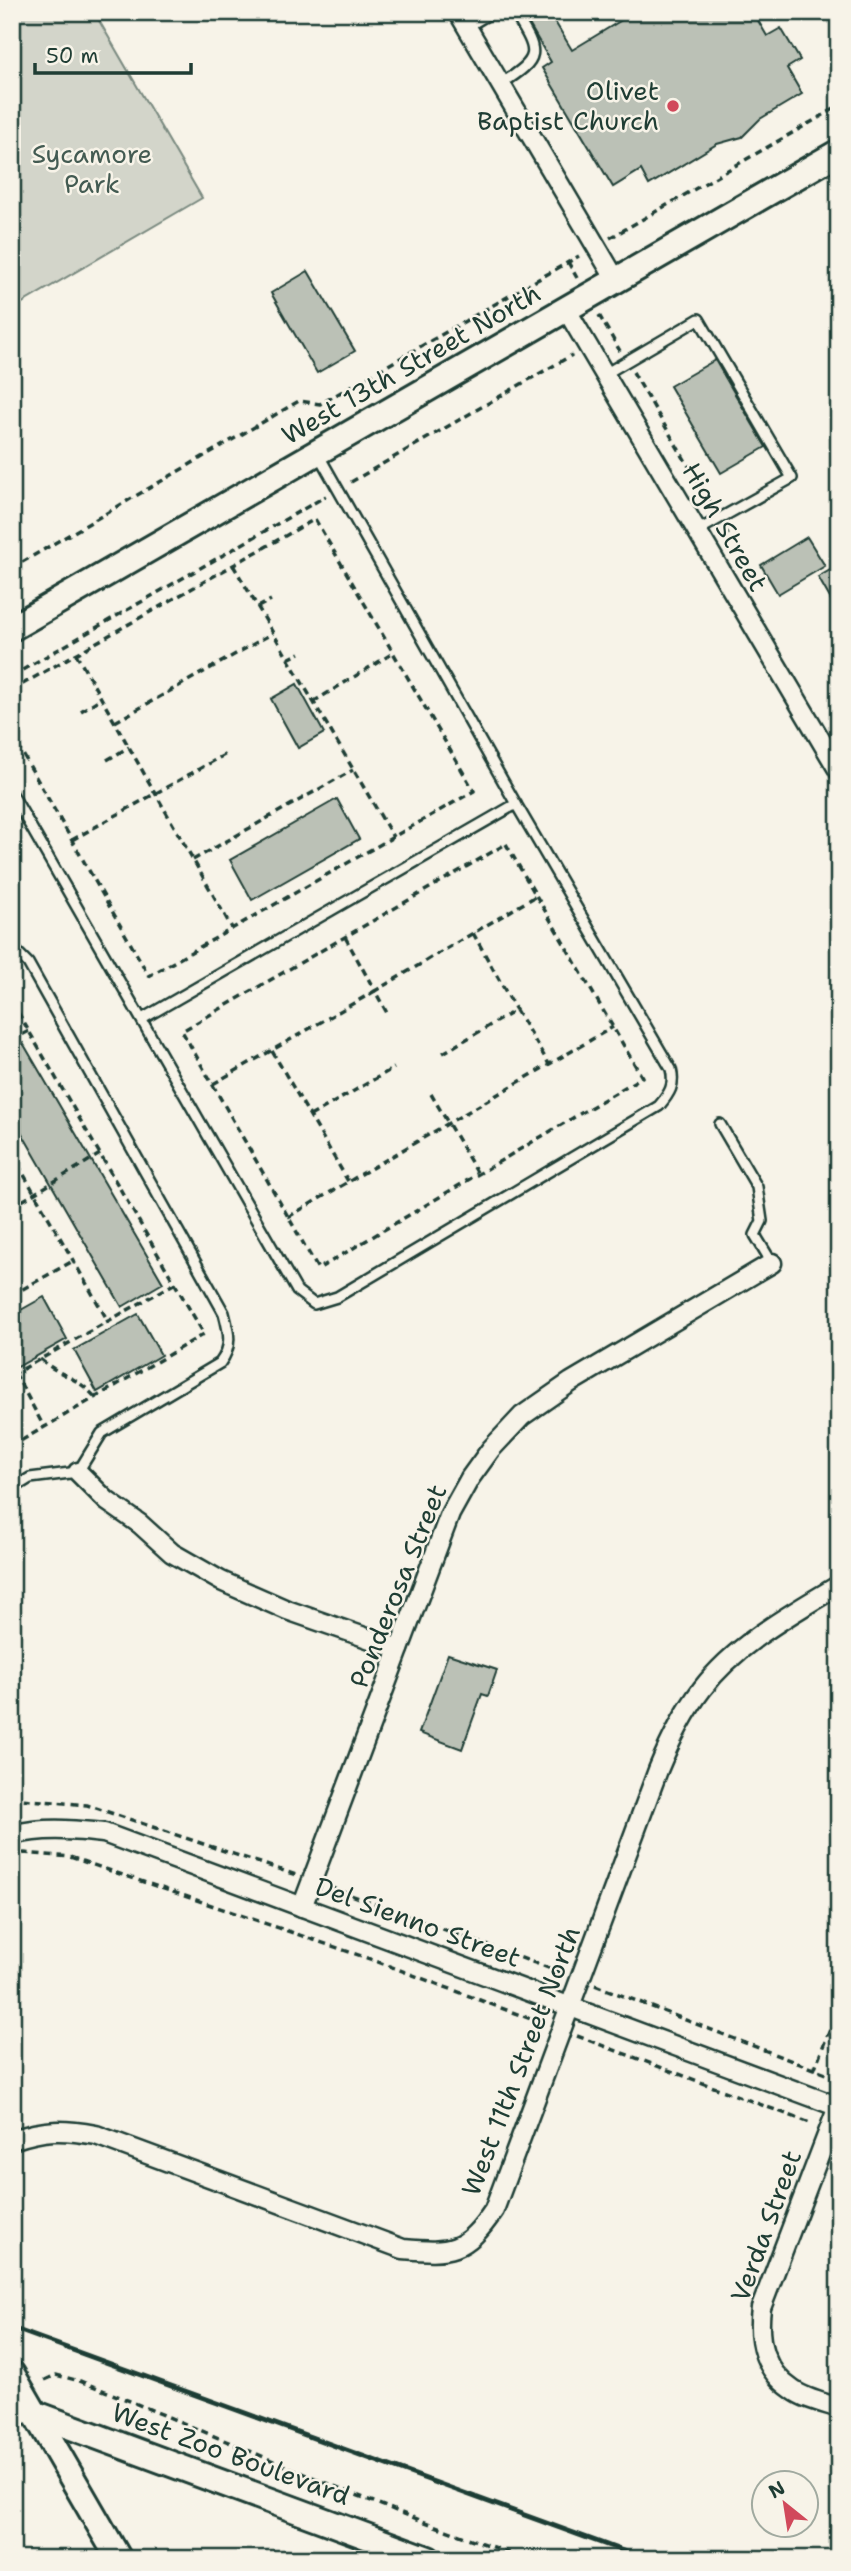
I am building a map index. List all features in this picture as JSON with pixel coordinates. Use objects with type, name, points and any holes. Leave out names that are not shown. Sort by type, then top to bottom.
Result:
[{"type":"street","points":[[463,20],[616,280]]},
{"type":"street","name":"West 13th Street North","points":[[12,628],[839,152]]},
{"type":"street","name":"High Street","points":[[566,309],[839,771]]},
{"type":"street","name":"Ponderosa Street","points":[[302,1907],[450,1514],[477,1468],[522,1416],[571,1382],[772,1263]]},
{"type":"street","points":[[78,1472],[107,1501],[140,1524],[172,1553],[221,1581],[287,1610],[400,1649]]},
{"type":"street","name":"West 11th Street North","points":[[12,2140],[34,2133],[64,2129],[96,2135],[402,2249],[438,2252],[461,2245],[480,2232],[494,2210],[676,1728],[695,1698],[729,1659],[791,1614],[839,1585]]},
{"type":"street","name":"Del Sienno Street","points":[[12,1835],[32,1830],[60,1829],[104,1833],[838,2106]]},
{"type":"street","name":"Verda Street","points":[[838,2106],[761,2308],[758,2331],[764,2355],[774,2373],[793,2391],[839,2408]]},
{"type":"street","points":[[12,2374],[119,2559]]},
{"type":"street","name":"West Zoo Boulevard","points":[[12,2405],[429,2559]]},
{"type":"lane","points":[[463,20],[492,12]]},
{"type":"lane","points":[[500,84],[525,69],[533,52],[533,44],[514,12]]},
{"type":"lane","points":[[605,374],[699,319],[792,478],[697,531]]},
{"type":"lane","points":[[12,794],[297,1291],[314,1304],[337,1297],[659,1106],[668,1096],[674,1082],[671,1069],[516,804],[317,453]]},
{"type":"lane","points":[[142,1019],[516,804]]},
{"type":"lane","points":[[12,947],[28,963],[224,1313],[230,1341],[228,1353],[220,1363],[102,1433],[78,1472],[30,1478],[12,1489]]},
{"type":"lane","points":[[720,1124],[757,1187],[762,1221],[755,1235],[772,1263]]},
{"type":"path","points":[[12,568],[299,401],[320,404],[839,106]]},
{"type":"path","points":[[568,262],[729,537]]},
{"type":"path","points":[[12,676],[610,333]]},
{"type":"path","points":[[12,690],[315,519],[474,791],[149,976],[12,735]]},
{"type":"path","points":[[233,565],[393,837]]},
{"type":"path","points":[[258,607],[271,600]]},
{"type":"path","points":[[115,722],[274,634]]},
{"type":"path","points":[[288,659],[300,653]]},
{"type":"path","points":[[313,702],[393,653]]},
{"type":"path","points":[[76,654],[232,928]]},
{"type":"path","points":[[81,711],[101,698]]},
{"type":"path","points":[[107,760],[129,747]]},
{"type":"path","points":[[72,840],[226,754]]},
{"type":"path","points":[[193,860],[354,770]]},
{"type":"path","points":[[506,844],[642,1077],[318,1269],[182,1031],[345,937],[506,844]]},
{"type":"path","points":[[213,1084],[536,896]]},
{"type":"path","points":[[473,933],[549,1064]]},
{"type":"path","points":[[345,937],[387,1013]]},
{"type":"path","points":[[12,1002],[204,1334],[12,1446]]},
{"type":"path","points":[[443,1053],[516,1010]]},
{"type":"path","points":[[288,1217],[613,1027]]},
{"type":"path","points":[[12,1040],[29,1031]]},
{"type":"path","points":[[272,1051],[348,1181]]},
{"type":"path","points":[[310,1116],[394,1068]]},
{"type":"path","points":[[430,1094],[478,1174]]},
{"type":"path","points":[[12,1154],[108,1321]]},
{"type":"path","points":[[12,1207],[100,1154]]},
{"type":"path","points":[[12,1295],[73,1261]]},
{"type":"path","points":[[44,1428],[14,1374],[174,1284]]},
{"type":"path","points":[[40,1359],[56,1372],[83,1384],[95,1398]]},
{"type":"path","points":[[12,1801],[20,1799],[87,1805],[312,1881],[839,2078]]},
{"type":"path","points":[[12,1859],[24,1853],[70,1857],[373,1960],[829,2130]]},
{"type":"path","points":[[814,2070],[839,2005]]},
{"type":"path","points":[[46,2380],[57,2375],[80,2381],[272,2461],[475,2541],[528,2559]]},
{"type":"green space","name":"Sycamore Park","points":[[12,12],[94,12],[202,198],[12,309]]},
{"type":"building","name":"Olivet Baptist Church","points":[[522,12],[549,12],[572,50],[635,12],[753,12],[767,36],[781,28],[800,60],[787,68],[802,94],[760,119],[742,137],[717,144],[649,185],[641,170],[613,187],[542,68],[551,62]]},
{"type":"building","points":[[308,271],[355,351],[317,373],[271,293]]},
{"type":"building","points":[[715,360],[766,447],[721,473],[670,386]]},
{"type":"building","points":[[807,537],[825,566],[778,594],[761,565]]},
{"type":"building","points":[[839,565],[839,614],[818,577]]},
{"type":"building","points":[[297,684],[324,733],[298,748],[271,699]]},
{"type":"building","points":[[337,799],[359,839],[252,900],[230,860]]},
{"type":"building","points":[[23,1043],[163,1283],[122,1307],[12,1116],[12,1049]]},
{"type":"building","points":[[44,1297],[67,1339],[12,1370],[12,1315]]},
{"type":"building","points":[[138,1314],[161,1355],[97,1392],[74,1350]]},
{"type":"building","points":[[448,1654],[497,1670],[488,1696],[482,1694],[462,1749],[419,1733]]},
{"type":"railway","points":[[12,2328],[645,2559]]},
{"type":"place","name":"Olivet Baptist Church","points":[[673,106]]}]
